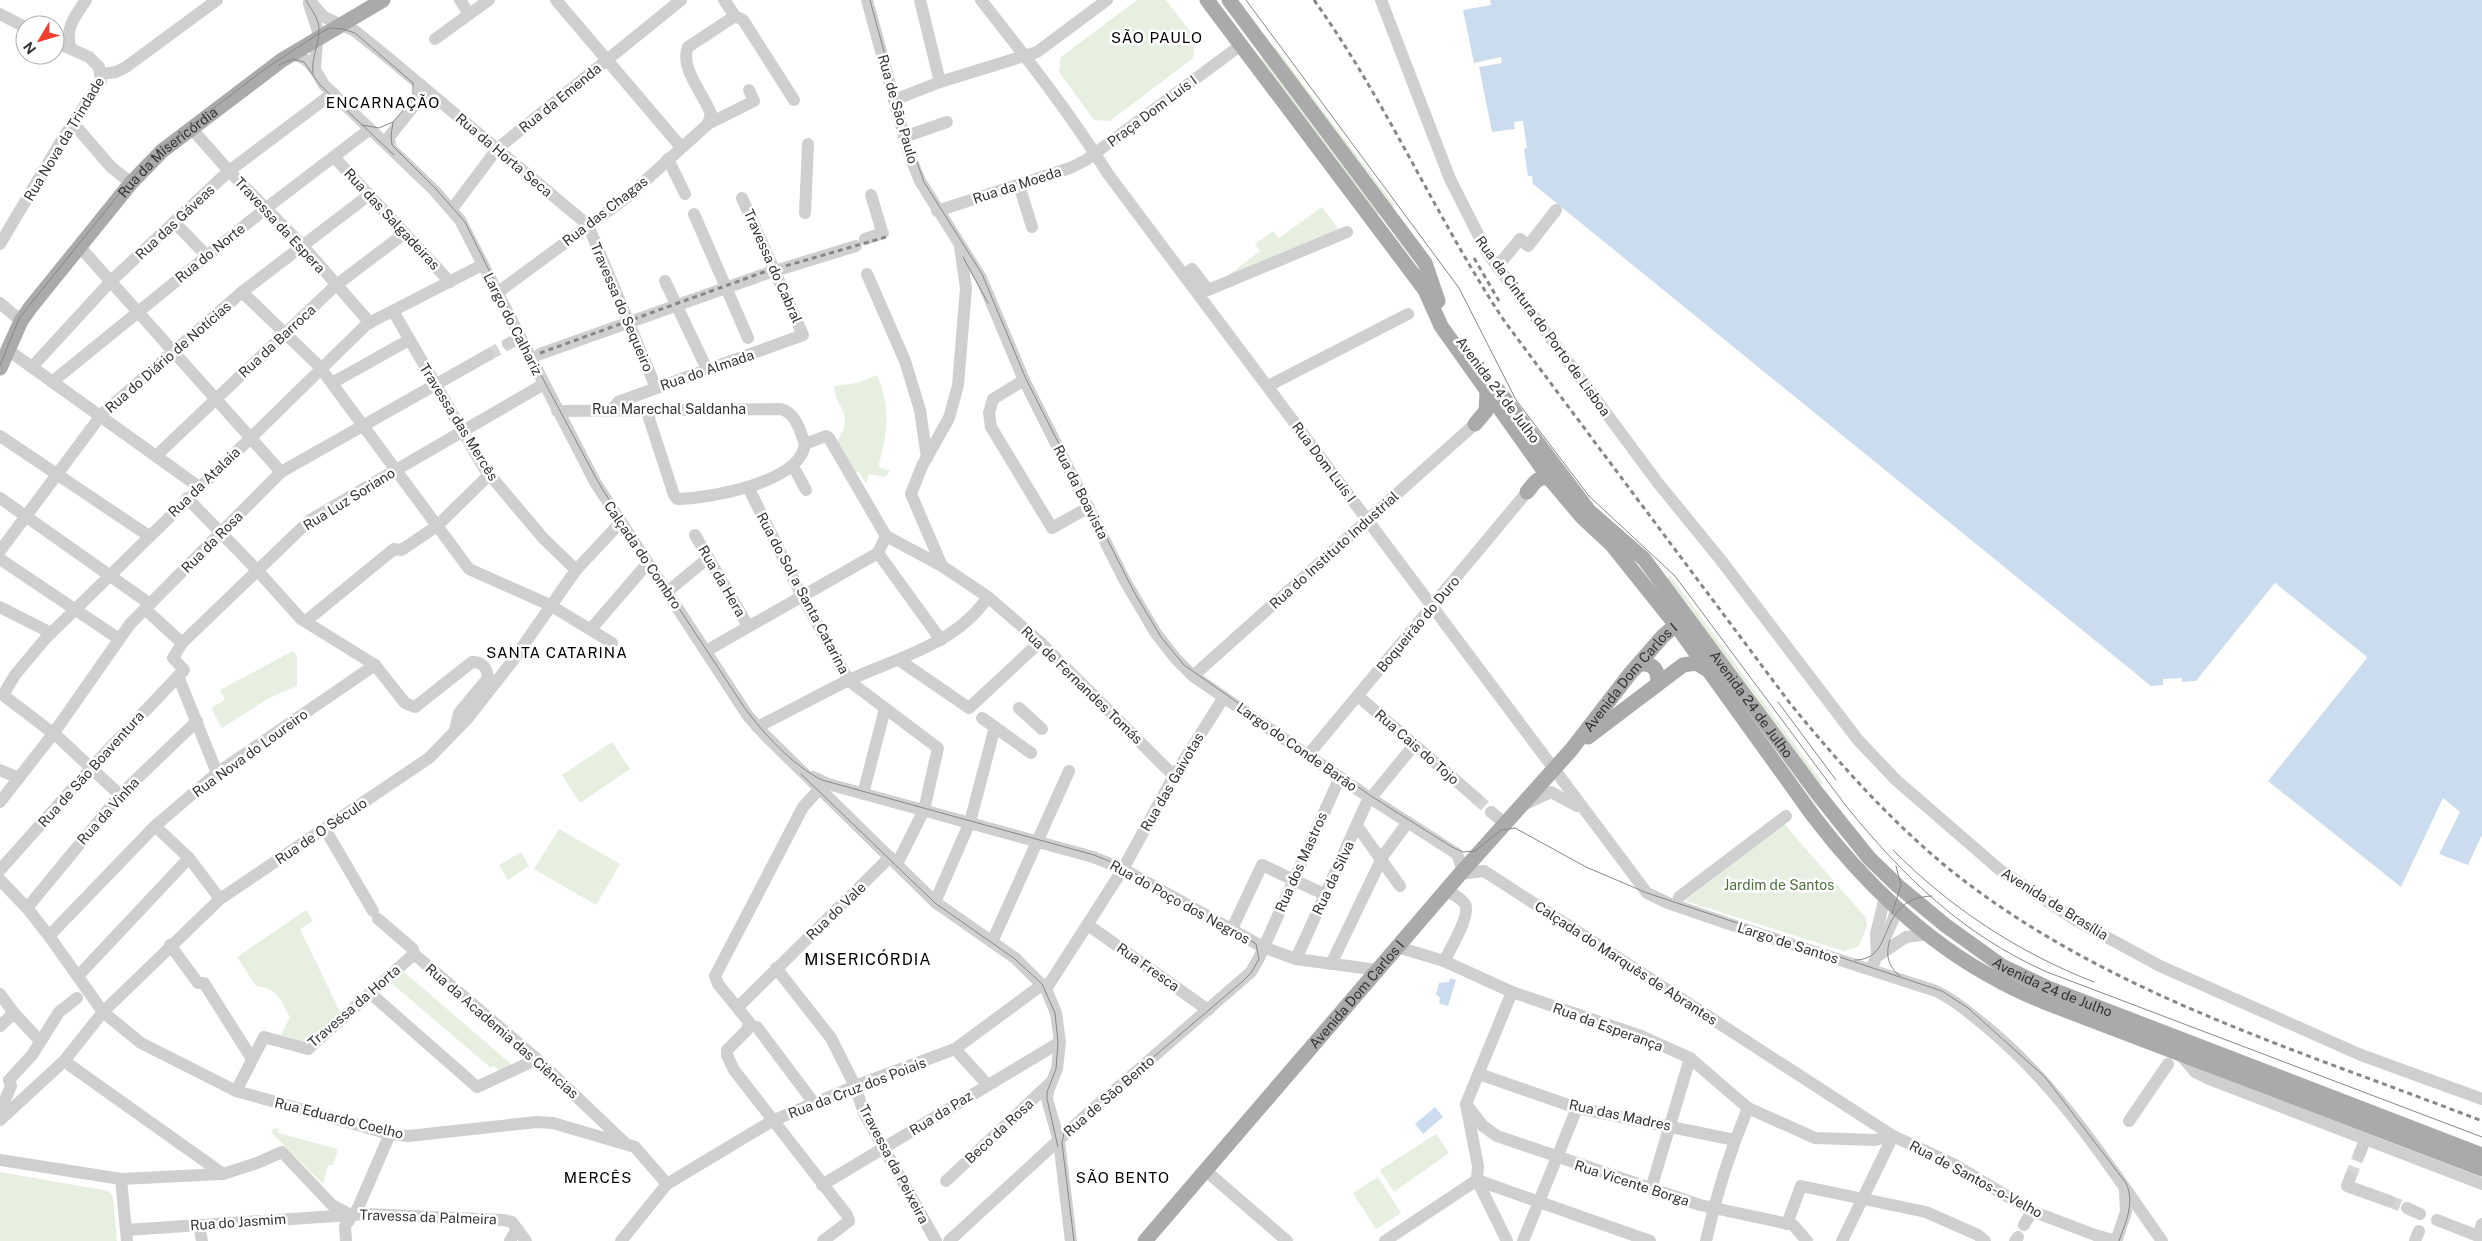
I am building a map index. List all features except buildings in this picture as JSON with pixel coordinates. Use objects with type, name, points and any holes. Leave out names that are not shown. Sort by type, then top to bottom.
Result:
[{"type":"main road","name":"Rua da Misericórdia","points":[[0,368],[21,321],[131,183],[162,151],[289,56],[383,0]]},
{"type":"main road","name":"Avenida 24 de Julho","points":[[1207,0],[1425,290],[1441,326],[1549,478],[1582,517],[1612,545],[1676,625],[1833,842],[1891,902],[1929,934],[1965,960],[1995,979],[2044,1002],[2482,1169]]},
{"type":"main road","name":"Avenida 24 de Julho","points":[[1229,0],[1425,263],[1444,316],[1508,404],[1589,511],[1644,559],[1850,836],[1898,886],[1945,925],[2002,966],[2048,988],[2482,1155]]},
{"type":"main road","points":[[1241,45],[1255,34]]},
{"type":"main road","points":[[1475,424],[1486,412],[1487,393]]},
{"type":"main road","points":[[1527,492],[1537,479],[1542,476],[1549,478]]},
{"type":"main road","name":"Avenida Dom Carlos I","points":[[1145,1241],[1460,874],[1571,750],[1638,665],[1666,633],[1676,625],[1687,625],[1698,631]]},
{"type":"main road","name":"Avenida Dom Carlos I","points":[[1571,750],[1683,665],[1691,663],[1705,667],[1717,680]]},
{"type":"main road","points":[[1638,665],[1648,664],[1655,669],[1658,678],[1657,684]]},
{"type":"main road","points":[[1891,902],[1898,886]]},
{"type":"street","points":[[71,49],[68,38],[70,26],[86,0]]},
{"type":"street","points":[[289,56],[298,56],[315,68],[318,37],[317,24],[308,0]]},
{"type":"street","name":"Rua da Horta Seca","points":[[308,0],[324,17],[344,24],[420,84],[588,225]]},
{"type":"street","points":[[460,0],[469,14]]},
{"type":"street","points":[[434,39],[489,0]]},
{"type":"street","points":[[556,0],[681,147]]},
{"type":"street","name":"Rua da Emenda","points":[[452,209],[497,149],[682,0]]},
{"type":"street","points":[[724,0],[735,16],[743,20],[794,100]]},
{"type":"street","name":"Rua de São Paulo","points":[[867,0],[904,137],[920,181],[972,263]]},
{"type":"street","points":[[920,0],[940,82]]},
{"type":"street","name":"Praça Dom Luís I","points":[[981,0],[1025,56],[1095,154],[1241,45]]},
{"type":"street","points":[[894,100],[940,82],[1038,52],[1107,0]]},
{"type":"street","name":"Rua da Cintura do Porto de Lisboa","points":[[1381,0],[1450,179],[1474,230],[1497,267],[1658,483],[1728,570]]},
{"type":"street","name":"Rua Nova da Trindade","points":[[2,237],[73,123],[98,88],[102,74],[116,72],[126,67],[213,1]]},
{"type":"street","points":[[0,14],[15,22]]},
{"type":"street","points":[[710,119],[686,65],[685,55],[688,47],[735,16]]},
{"type":"street","points":[[65,46],[89,57],[99,67],[102,74]]},
{"type":"street","name":"Largo do Calhariz","points":[[315,68],[324,84],[452,209],[468,232],[482,265],[544,384]]},
{"type":"street","points":[[390,147],[389,137],[420,98],[420,84]]},
{"type":"street","name":"Rua das Chagas","points":[[497,293],[626,198],[710,119],[754,101],[749,90]]},
{"type":"street","name":"Rua das Gáveas","points":[[32,367],[110,281],[229,171],[333,93]]},
{"type":"street","points":[[904,137],[947,122]]},
{"type":"street","points":[[73,123],[111,167],[131,183]]},
{"type":"street","points":[[371,130],[389,129],[400,123]]},
{"type":"street","name":"Travessa da Espera","points":[[191,128],[265,209],[302,245],[335,286],[370,323]]},
{"type":"street","name":"Rua do Norte","points":[[52,382],[265,209],[371,130]]},
{"type":"street","points":[[805,213],[808,144]]},
{"type":"street","name":"Rua da Moeda","points":[[938,211],[1070,168],[1095,154]]},
{"type":"street","name":"Rua Dom Luís I","points":[[1095,154],[1108,174],[1644,890]]},
{"type":"street","name":"Rua das Salgadeiras","points":[[334,157],[450,282]]},
{"type":"street","points":[[668,159],[685,194]]},
{"type":"street","points":[[1019,185],[1032,227]]},
{"type":"street","name":"Rua do Diário de Notícias","points":[[0,551],[100,416],[242,292],[369,195]]},
{"type":"street","points":[[540,354],[676,304],[860,242],[882,230],[871,195]]},
{"type":"street","name":"Travessa do Cabral","points":[[742,198],[803,335]]},
{"type":"street","points":[[1497,267],[1520,239],[1528,246],[1556,210]]},
{"type":"street","points":[[694,214],[748,338]]},
{"type":"street","points":[[174,222],[207,256]]},
{"type":"street","name":"Travessa do Sequeiro","points":[[588,225],[656,388]]},
{"type":"street","name":"Rua da Barroca","points":[[156,456],[335,286],[405,232]]},
{"type":"street","points":[[1184,275],[1192,269],[1208,290],[1347,232]]},
{"type":"street","points":[[942,566],[911,494],[927,458],[949,418],[958,385],[966,288],[960,243]]},
{"type":"street","points":[[79,246],[173,353],[282,472]]},
{"type":"street","name":"Rua da Boavista","points":[[972,263],[988,293],[1024,380],[1142,610],[1166,647],[1193,676],[1224,697]]},
{"type":"street","name":"Rua da Atalaia","points":[[53,734],[3,695],[15,675],[51,633],[187,498],[370,323],[482,265]]},
{"type":"street","points":[[867,274],[904,361],[915,393],[920,410],[927,458]]},
{"type":"street","points":[[665,281],[705,365]]},
{"type":"street","points":[[242,292],[322,369],[469,569],[550,605],[612,643]]},
{"type":"street","points":[[0,303],[21,321]]},
{"type":"street","name":"Travessa das Mercês","points":[[393,311],[434,385],[489,475],[543,538],[576,570]]},
{"type":"street","points":[[1268,386],[1408,314]]},
{"type":"street","name":"Rua do Almada","points":[[613,409],[618,402],[803,335]]},
{"type":"street","points":[[508,344],[519,338]]},
{"type":"street","points":[[332,382],[409,340]]},
{"type":"street","points":[[8,350],[199,487]]},
{"type":"street","name":"Rua da Rosa","points":[[0,802],[53,734],[119,639],[147,607],[220,532],[282,472],[363,424],[488,355]]},
{"type":"street","points":[[1024,380],[993,400],[989,413],[992,426],[1052,528],[1089,507]]},
{"type":"street","name":"Calçada do Combro","points":[[544,384],[620,523],[754,724],[795,764],[822,786],[853,820],[935,902],[1015,958],[1044,986]]},
{"type":"street","name":"Rua Luz Soriano","points":[[182,643],[310,520],[396,468],[544,384]]},
{"type":"street","name":"Rua Marechal Saldanha","points":[[558,411],[613,409],[781,409],[794,418],[806,444]]},
{"type":"street","points":[[646,409],[676,498],[748,487],[793,466],[802,458],[806,444],[826,436],[829,438],[886,536],[878,553],[706,651]]},
{"type":"street","name":"Rua do Instituto Industrial","points":[[1193,676],[1475,424]]},
{"type":"street","points":[[0,436],[149,536]]},
{"type":"street","points":[[793,466],[806,490]]},
{"type":"street","points":[[306,620],[394,549],[401,550],[437,526],[489,475]]},
{"type":"street","name":"Rua do Sol a Santa Catarina","points":[[748,487],[802,596],[849,680],[938,748]]},
{"type":"street","name":"Boqueirão do Duro","points":[[1308,755],[1527,492]]},
{"type":"street","points":[[0,498],[111,575],[147,607],[182,643],[173,658],[181,673],[197,721],[218,773]]},
{"type":"street","points":[[187,498],[301,618],[375,665],[404,703],[415,707],[472,662],[482,664],[487,670],[488,678],[459,713],[455,733]]},
{"type":"street","name":"Rua de O Século","points":[[3,1117],[64,1061],[103,1012],[170,945],[220,899],[429,758],[455,733],[511,663],[576,570],[620,523]]},
{"type":"street","name":"Rua da Hera","points":[[695,535],[748,626]]},
{"type":"street","name":"Rua de Fernandes Tomás","points":[[886,536],[942,566],[988,597],[1040,642],[1174,776]]},
{"type":"street","points":[[878,553],[941,640]]},
{"type":"street","points":[[667,592],[708,558]]},
{"type":"street","points":[[0,559],[119,639]]},
{"type":"street","points":[[591,629],[647,564]]},
{"type":"street","name":"Avenida de Brasília","points":[[1728,570],[1858,740],[1896,780],[2000,870],[2077,921],[2191,982],[2360,1055],[2482,1099]]},
{"type":"street","points":[[754,724],[849,680],[923,651],[961,624],[988,597]]},
{"type":"street","points":[[1,610],[51,633]]},
{"type":"street","points":[[899,660],[969,708],[1040,642]]},
{"type":"street","name":"Rua Nova do Loureiro","points":[[49,936],[155,826],[218,773],[375,665]]},
{"type":"street","name":"Rua de São Boaventura","points":[[0,870],[91,768],[181,673]]},
{"type":"street","name":"Rua Cais do Tojo","points":[[1358,696],[1476,798]]},
{"type":"street","name":"Rua das Gaivotas","points":[[1044,986],[1088,925],[1123,869],[1174,776],[1224,697]]},
{"type":"street","name":"Largo do Conde Barão","points":[[1224,697],[1370,798]]},
{"type":"street","points":[[1019,708],[1042,729]]},
{"type":"street","points":[[865,794],[885,709]]},
{"type":"street","points":[[982,718],[1031,753]]},
{"type":"street","name":"Rua da Vinha","points":[[27,908],[120,794],[197,721]]},
{"type":"street","points":[[935,902],[970,822],[995,727]]},
{"type":"street","points":[[53,734],[120,794]]},
{"type":"street","name":"Rua da Silva","points":[[1296,959],[1370,798],[1414,745]]},
{"type":"street","name":"Rua do Vale","points":[[738,1006],[776,968],[894,861],[924,810],[938,748]]},
{"type":"street","points":[[0,770],[19,778]]},
{"type":"street","points":[[992,942],[1069,770]]},
{"type":"street","name":"Rua dos Mastros","points":[[1263,947],[1340,776]]},
{"type":"street","points":[[749,1025],[748,1019],[718,984],[716,973],[803,807],[822,786]]},
{"type":"street","name":"Rua do Poço dos Negros","points":[[822,786],[865,794],[1039,840],[1094,857],[1123,869],[1231,932],[1263,947],[1296,959],[1378,970]]},
{"type":"street","points":[[1523,805],[1551,792],[1583,810]]},
{"type":"street","points":[[1370,798],[1457,854],[1462,868],[1460,874]]},
{"type":"street","points":[[1491,812],[1506,824]]},
{"type":"street","points":[[1679,897],[1786,816]]},
{"type":"street","points":[[1331,964],[1381,860],[1408,822]]},
{"type":"street","points":[[155,826],[189,858],[220,899]]},
{"type":"street","points":[[1357,826],[1400,886]]},
{"type":"street","name":"Rua da Academia das Ciências","points":[[325,829],[376,915],[413,949],[414,954],[537,1059],[626,1144]]},
{"type":"street","points":[[79,975],[189,858]]},
{"type":"street","points":[[1231,932],[1262,865],[1326,895]]},
{"type":"street","name":"Calçada do Marquês de Abrantes","points":[[1460,874],[1484,871],[1893,1136]]},
{"type":"street","name":"Rua Eduardo Coelho","points":[[0,880],[27,908],[49,936],[79,975],[103,1012],[142,1043],[236,1091],[390,1134],[408,1136],[537,1122],[553,1123],[626,1144],[640,1151],[667,1184]]},
{"type":"street","name":"Largo de Santos","points":[[1644,890],[1651,896],[1668,903],[1948,997],[1999,1037],[2053,1090],[2099,1150],[2162,1241]]},
{"type":"street","points":[[1444,961],[1466,914],[1466,905],[1460,898],[1446,891]]},
{"type":"street","points":[[1871,970],[1877,956],[1876,934],[1891,902]]},
{"type":"street","name":"Rua Fresca","points":[[1088,925],[1208,1010]]},
{"type":"street","points":[[1877,956],[1906,937],[1929,934]]},
{"type":"street","points":[[170,945],[198,983],[204,983],[252,1059]]},
{"type":"street","name":"Rua de São Bento","points":[[949,1241],[1250,972],[1263,947]]},
{"type":"street","name":"Rua da Esperança","points":[[1397,947],[1444,961],[1512,992],[1641,1036],[1690,1058],[1748,1108],[1815,1138],[1875,1140],[1893,1136]]},
{"type":"street","name":"Travessa da Horta","points":[[236,1091],[264,1037],[308,1049],[414,954]]},
{"type":"street","name":"Travessa da Peixeira","points":[[776,968],[831,1038],[854,1086],[864,1113],[936,1241]]},
{"type":"street","points":[[1044,986],[1056,1013],[1060,1042],[1056,1069],[1047,1099],[1059,1141],[1072,1241]]},
{"type":"street","name":"Rua da Cruz dos Poiais","points":[[620,1241],[667,1184],[772,1121],[854,1086],[937,1058],[955,1049],[1044,986]]},
{"type":"street","points":[[1507,1241],[1477,1180],[1478,1166],[1466,1104],[1512,992]]},
{"type":"street","points":[[370,993],[477,1087],[537,1059]]},
{"type":"street","points":[[0,994],[14,1013],[40,1041]]},
{"type":"street","points":[[3,1117],[2,1108],[11,1086],[9,1080],[32,1054],[59,1012],[77,998]]},
{"type":"street","points":[[0,1026],[14,1013]]},
{"type":"street","points":[[749,1025],[727,1050],[734,1070],[847,1215],[849,1221],[823,1241]]},
{"type":"street","points":[[749,1025],[757,1027],[814,1103]]},
{"type":"street","name":"Rua da Paz","points":[[822,1185],[987,1084],[1060,1042]]},
{"type":"street","points":[[955,1049],[987,1084]]},
{"type":"street","name":"Avenida 24 de Julho","points":[[2180,1054],[2196,1072],[2209,1079],[2482,1184]]},
{"type":"street","points":[[1651,1189],[1690,1058]]},
{"type":"street","points":[[64,1061],[223,1174]]},
{"type":"street","points":[[2129,1121],[2168,1064]]},
{"type":"street","name":"Rua das Madres","points":[[1479,1074],[1577,1108],[1669,1125],[1735,1140]]},
{"type":"street","name":"Beco da Rosa","points":[[946,1181],[1052,1081]]},
{"type":"street","name":"Rua Vicente Borga","points":[[1466,1104],[1483,1126],[1496,1136],[1700,1205],[1793,1226],[1807,1241]]},
{"type":"street","points":[[1523,1241],[1577,1108]]},
{"type":"street","points":[[1706,1241],[1714,1207],[1735,1140],[1748,1108]]},
{"type":"street","points":[[342,1239],[345,1226],[351,1215],[358,1208],[390,1134]]},
{"type":"street","points":[[1842,1241],[1893,1136]]},
{"type":"street","name":"Rua de Santos-o-Velho","points":[[1893,1136],[1963,1170],[2032,1211],[2095,1235],[2117,1241]]},
{"type":"street","points":[[2359,1155],[2365,1140]]},
{"type":"street","points":[[0,1160],[120,1179],[223,1174],[257,1164],[282,1152],[332,1205],[351,1215]]},
{"type":"street","points":[[1205,1170],[1287,1241]]},
{"type":"street","points":[[2350,1178],[2347,1186],[2389,1202]]},
{"type":"street","points":[[120,1179],[127,1236]]},
{"type":"street","points":[[1477,1180],[1650,1241]]},
{"type":"street","points":[[1385,1241],[1477,1180]]},
{"type":"street","points":[[1787,1224],[1801,1186],[1926,1212],[1978,1239]]},
{"type":"street","points":[[2117,1241],[2126,1212],[2125,1189]]},
{"type":"street","points":[[2407,1208],[2420,1214]]},
{"type":"street","points":[[2019,1234],[2032,1211]]},
{"type":"street","name":"Rua do Jasmim","points":[[127,1236],[198,1225],[351,1215]]},
{"type":"street","name":"Travessa da Palmeira","points":[[351,1215],[504,1220],[512,1222],[526,1241]]},
{"type":"street","points":[[2438,1220],[2481,1233]]},
{"type":"street","points":[[198,1225],[202,1241]]},
{"type":"street","points":[[510,1241],[517,1229]]},
{"type":"green space","points":[[1137,0],[1166,0],[1195,38],[1193,58],[1110,121],[1094,120],[1059,72],[1061,57]]},
{"type":"green space","points":[[1276,48],[1394,205],[1391,207],[1273,50]]},
{"type":"green space","points":[[1265,56],[1382,212],[1376,215],[1259,60]]},
{"type":"green space","points":[[1322,207],[1340,231],[1226,277],[1260,251],[1255,244],[1273,231],[1279,238]]},
{"type":"green space","points":[[877,375],[886,410],[886,432],[878,467],[890,471],[885,477],[869,474],[866,484],[859,472],[854,471],[839,448],[838,440],[843,431],[845,417],[835,394],[834,386],[857,383]]},
{"type":"green space","points":[[1670,575],[1823,783],[1818,787],[1754,694],[1667,578]]},
{"type":"green space","points":[[293,651],[297,656],[297,686],[269,698],[222,728],[211,708],[225,700],[220,690]]},
{"type":"green space","points":[[612,742],[630,769],[580,803],[562,775]]},
{"type":"green space","name":"Jardim de Santos","points":[[1784,824],[1866,918],[1867,927],[1858,947],[1844,951],[1685,901]]},
{"type":"green space","points":[[559,829],[620,864],[596,905],[534,869]]},
{"type":"green space","points":[[521,852],[529,866],[508,880],[499,865]]},
{"type":"green space","points":[[306,910],[313,921],[300,929],[340,1012],[307,1043],[281,1035],[290,1017],[284,1005],[274,992],[256,986],[237,957]]},
{"type":"green space","points":[[403,971],[512,1065],[498,1070],[494,1066],[491,1068],[391,983]]},
{"type":"green space","points":[[274,1128],[279,1129],[278,1133],[338,1149],[333,1165],[328,1165],[323,1184],[271,1132]]},
{"type":"green space","points":[[1436,1134],[1449,1153],[1394,1192],[1380,1170]]},
{"type":"green space","points":[[0,1172],[109,1191],[113,1198],[117,1241],[0,1241]]},
{"type":"green space","points":[[1378,1177],[1401,1213],[1376,1229],[1353,1193]]},
{"type":"water","points":[[1490,0],[2482,0],[2482,835],[2468,865],[2439,854],[2460,812],[2443,798],[2401,887],[2268,781],[2367,658],[2275,583],[2196,681],[2182,682],[2182,678],[2163,679],[2163,685],[2151,686],[1533,184],[1532,176],[1528,176],[1524,149],[1527,148],[1523,121],[1514,122],[1515,129],[1492,132],[1479,67],[1502,63],[1501,57],[1474,63],[1463,10],[1491,5]]},
{"type":"water","points":[[1450,978],[1456,980],[1448,1006],[1439,1003],[1440,998],[1436,994],[1439,983],[1449,982]]},
{"type":"water","points":[[1435,1107],[1443,1117],[1423,1134],[1415,1124]]},
{"type":"pier","points":[[2275,583],[2367,657],[2268,781],[2266,780],[2364,658],[2275,586],[2197,683],[2182,685],[2180,683],[2196,681]]},
{"type":"tunnel","points":[[488,355],[508,344]]},
{"type":"tunnel","points":[[1476,798],[1491,812]]},
{"type":"tunnel","points":[[2350,1178],[2359,1155]]},
{"type":"tunnel","points":[[2389,1201],[2407,1208]]},
{"type":"tram line","points":[[306,0],[319,25],[313,73]]},
{"type":"tram line","points":[[870,0],[904,125],[924,182],[982,274],[1026,379],[1134,592],[1161,637],[1184,665],[1371,796],[1463,852],[1475,851],[1501,830],[1515,828],[1586,867],[1647,893],[1942,991],[1968,1008],[2045,1077],[2126,1183],[2129,1190],[2130,1205],[2119,1241]]},
{"type":"tram line","points":[[1246,0],[1459,288],[1516,400],[1589,496],[1675,576],[1846,806],[1890,857],[1913,880],[1937,902],[1988,940],[2047,972],[2482,1137]]},
{"type":"tram line","points":[[0,365],[19,319],[132,178],[160,149],[265,69],[318,34],[330,28],[343,29],[355,33],[413,83],[413,99],[393,122],[392,145],[436,189],[465,222],[543,379],[597,480],[630,534],[744,707],[779,748],[800,766],[822,780],[1094,855],[1124,867],[1256,944],[1259,959],[1251,973],[1243,981],[1064,1133],[1062,1143],[1074,1241]]},
{"type":"tram line","points":[[279,65],[293,59],[304,62],[320,85],[394,155]]},
{"type":"tram line","points":[[362,125],[379,128],[393,122]]},
{"type":"tram line","points":[[963,257],[988,303]]},
{"type":"tram line","points":[[1778,702],[1836,780]]},
{"type":"tram line","points":[[801,774],[935,903],[1015,959],[1042,984],[1055,1013],[1058,1042],[1056,1069],[1047,1092],[1058,1147]]},
{"type":"tram line","points":[[1893,850],[1937,891],[1986,926],[2012,943],[2094,982]]},
{"type":"tram line","points":[[1892,914],[1901,885],[1896,866]]},
{"type":"tram line","points":[[1855,960],[1868,957],[1877,950],[1893,917],[1902,907],[1914,899],[1932,896]]},
{"type":"tram line","points":[[1890,940],[1888,950],[1890,964],[1900,976]]},
{"type":"railway","points":[[1314,0],[1365,79],[1456,242],[1505,322],[1789,702],[1881,807],[1943,864],[2003,909],[2067,948],[2133,983],[2271,1042],[2482,1121]]},
{"type":"railway","points":[[540,353],[761,273],[886,237]]},
{"type":"railway","points":[[1474,258],[1499,301]]},
{"type":"district","name":"SÃO PAULO","points":[[1157,38]]},
{"type":"district","name":"ENCARNAÇÃO","points":[[383,103]]},
{"type":"district","name":"SANTA CATARINA","points":[[557,653]]},
{"type":"district","name":"MISERICÓRDIA","points":[[868,959]]},
{"type":"district","name":"MERCÊS","points":[[598,1178]]},
{"type":"district","name":"SÃO BENTO","points":[[1123,1178]]}]
